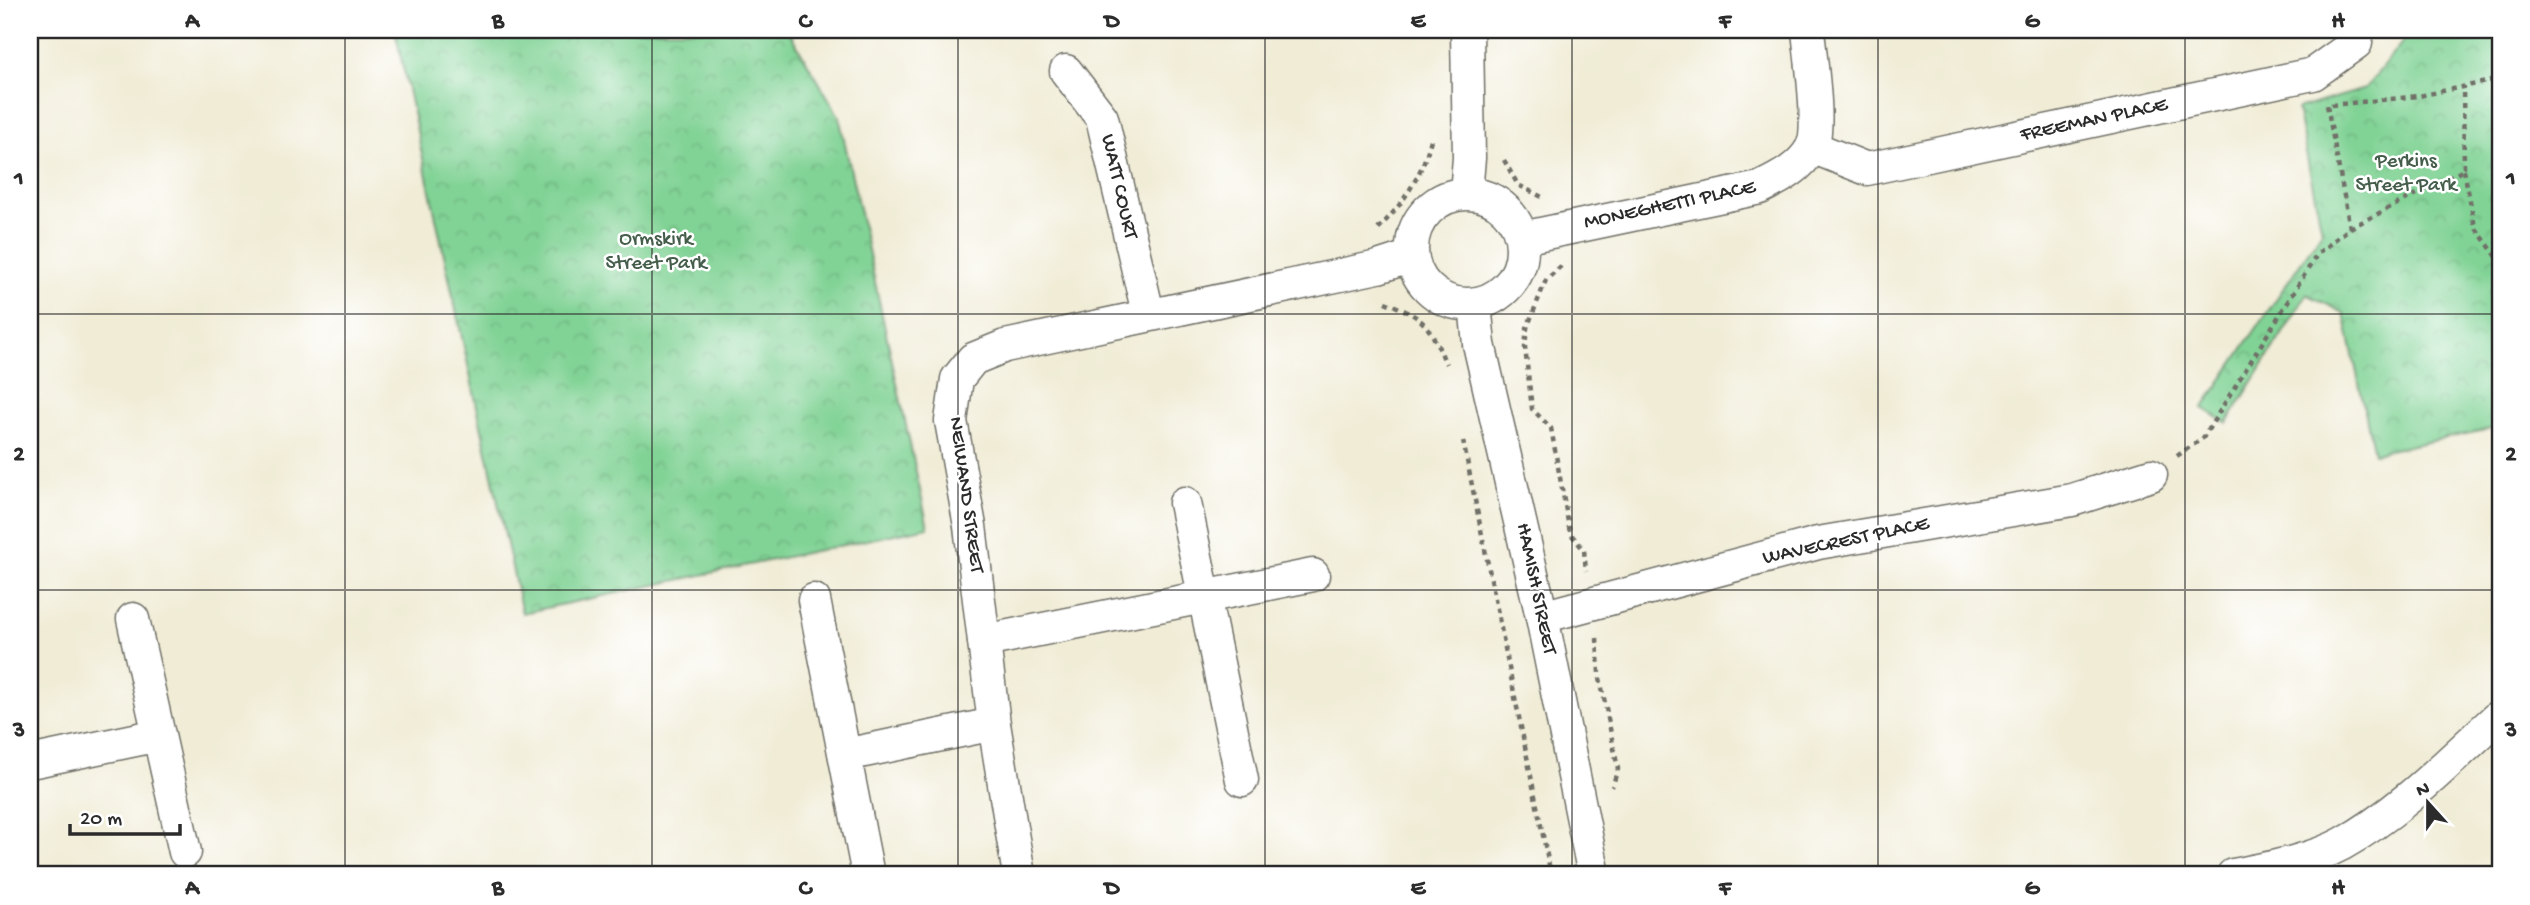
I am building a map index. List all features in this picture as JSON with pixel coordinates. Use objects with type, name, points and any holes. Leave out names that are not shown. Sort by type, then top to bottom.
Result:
[{"type":"street","points":[[1466,30],[1469,158],[1466,193]]},
{"type":"street","points":[[1808,30],[1815,107],[1812,147]]},
{"type":"street","name":"FREEMAN PLACE","points":[[1812,147],[1867,169],[2313,74],[2356,43],[2357,30]]},
{"type":"street","name":"WATT COURT","points":[[1066,71],[1102,118],[1148,313]]},
{"type":"street","name":"MONEGHETTI PLACE","points":[[1521,238],[1760,188],[1790,172],[1812,147]]},
{"type":"street","points":[[1466,193],[1485,196],[1502,205],[1515,220],[1521,238],[1520,264],[1507,288],[1492,298],[1475,304],[1457,303],[1441,298],[1422,280],[1412,256],[1412,238],[1419,220],[1431,206],[1448,196],[1466,193]]},
{"type":"street","name":"NEIWAND STREET","points":[[1019,875],[994,724],[970,526],[951,421],[957,379],[973,359],[1005,346],[1148,313],[1378,267],[1412,256]]},
{"type":"street","name":"HAMISH STREET","points":[[1475,304],[1479,344],[1542,617],[1594,875]]},
{"type":"street","name":"WAVECREST PLACE","points":[[1542,617],[1818,543],[2072,500],[2151,475]]},
{"type":"street","points":[[1185,503],[1242,780]]},
{"type":"street","points":[[984,640],[1313,575]]},
{"type":"street","points":[[814,600],[868,875]]},
{"type":"street","points":[[134,620],[185,852]]},
{"type":"street","points":[[2233,875],[2271,868],[2340,845],[2395,810],[2500,715]]},
{"type":"street","points":[[845,755],[994,724]]},
{"type":"street","points":[[30,762],[159,735]]},
{"type":"path","points":[[2313,74],[2327,105],[2350,228]]},
{"type":"path","points":[[2327,105],[2419,96],[2500,79]]},
{"type":"path","points":[[2463,86],[2464,170],[2475,227],[2500,261]]},
{"type":"path","points":[[1372,235],[1401,205],[1427,159],[1434,123]]},
{"type":"path","points":[[1502,157],[1518,185],[1545,197],[1548,208]]},
{"type":"path","points":[[2151,475],[2203,438],[2318,253],[2350,228],[2464,170]]},
{"type":"path","points":[[1562,265],[1546,280],[1527,328],[1525,347],[1532,409],[1551,428],[1570,533],[1584,550],[1587,575]]},
{"type":"path","points":[[1384,301],[1409,311],[1430,327],[1448,369]]},
{"type":"path","points":[[1462,436],[1551,875]]},
{"type":"path","points":[[1596,633],[1599,673],[1618,769],[1610,795]]},
{"type":"green space","name":"Ormskirk Street Park","points":[[395,30],[788,30],[839,116],[928,527],[522,613]]},
{"type":"green space","name":"Perkins Street Park","points":[[2412,30],[2500,30],[2500,427],[2374,453],[2344,313],[2307,294],[2227,423],[2203,408],[2322,231],[2297,109],[2365,89]]}]
